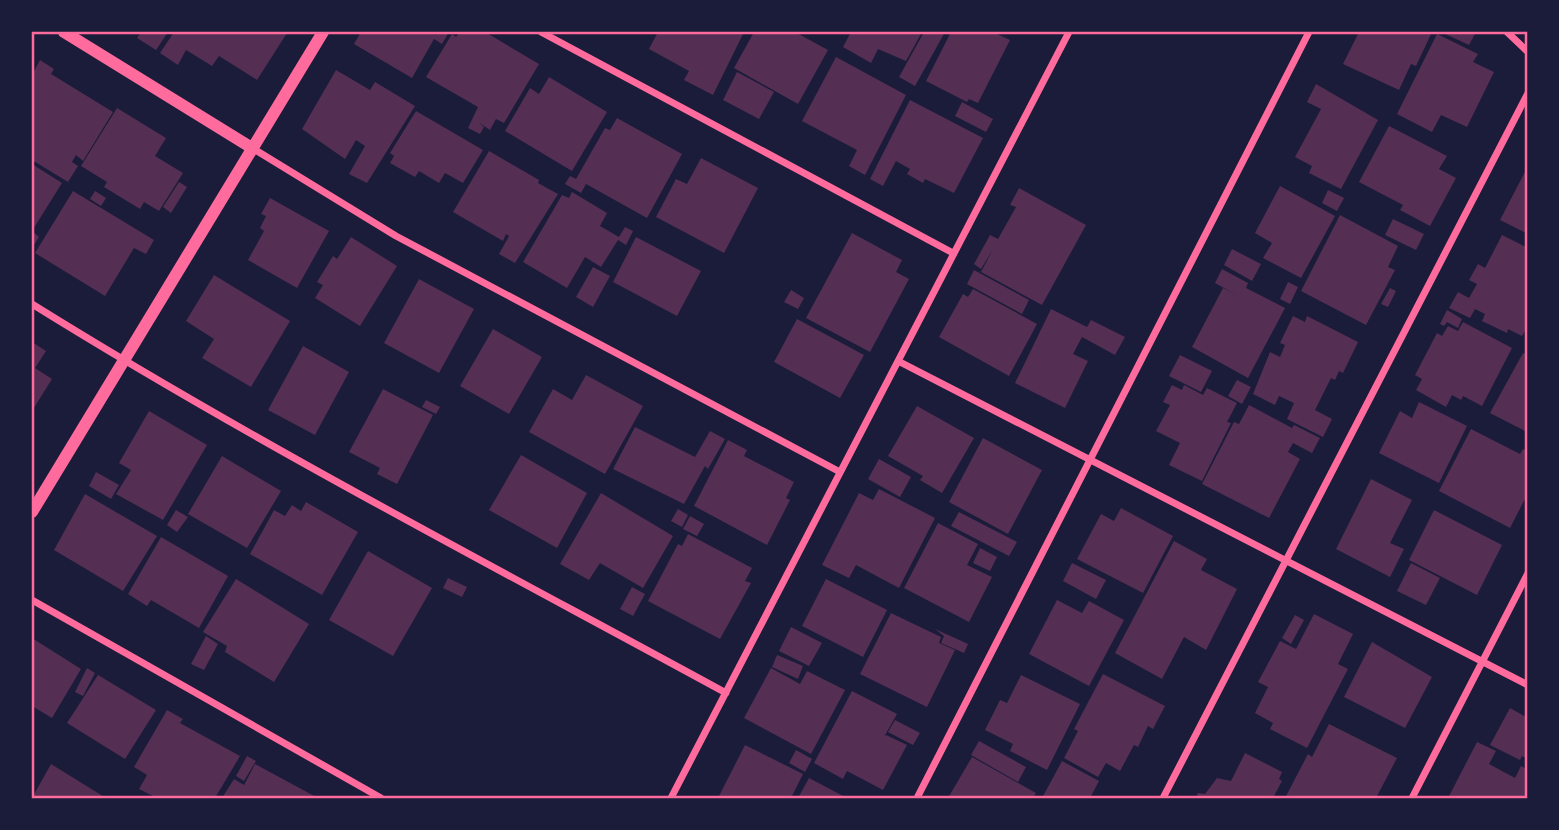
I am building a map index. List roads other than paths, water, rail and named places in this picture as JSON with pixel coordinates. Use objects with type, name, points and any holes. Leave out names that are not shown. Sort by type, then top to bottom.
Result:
[{"type":"street","points":[[64,32],[396,236],[840,472]]},
{"type":"street","points":[[32,512],[323,32]]},
{"type":"street","points":[[541,32],[953,253]]},
{"type":"street","points":[[671,799],[1067,32]]},
{"type":"street","points":[[917,799],[1309,32]]},
{"type":"street","points":[[1507,32],[1528,52]]},
{"type":"street","points":[[1163,799],[1528,93]]},
{"type":"street","points":[[32,304],[123,361],[726,693]]},
{"type":"street","points":[[898,361],[1528,685]]},
{"type":"street","points":[[1412,799],[1528,573]]},
{"type":"street","points":[[32,600],[381,799]]}]
